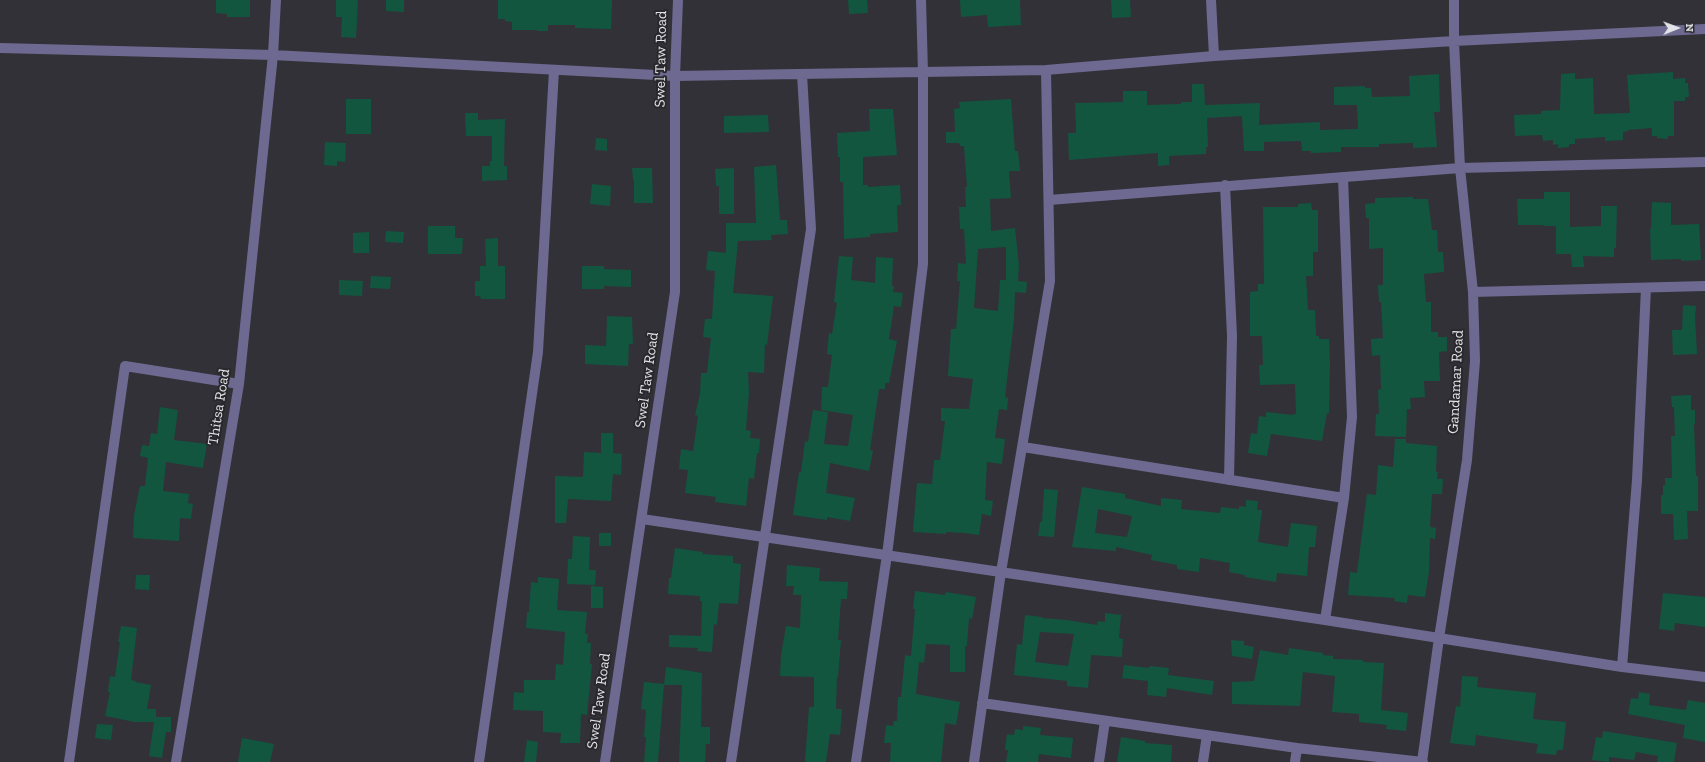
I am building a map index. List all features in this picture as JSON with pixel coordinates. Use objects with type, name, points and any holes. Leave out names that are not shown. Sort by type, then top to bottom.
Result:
[{"type":"street","name":"Thitsa Road","points":[[176,762],[239,384],[273,55],[276,0]]},
{"type":"street","name":"Swel Taw Road","points":[[605,762],[675,292],[675,76],[678,0]]},
{"type":"street","points":[[856,762],[887,555],[923,264],[923,72],[921,0]]},
{"type":"street","points":[[1211,0],[1214,56]]},
{"type":"street","name":"Gandamar Road","points":[[1422,762],[1439,638],[1467,460],[1475,361],[1473,292],[1460,168],[1454,41],[1454,0]]},
{"type":"street","points":[[0,48],[273,55],[675,76],[1046,70],[1214,56],[1454,41],[1705,29]]},
{"type":"street","points":[[479,762],[538,352],[554,70]]},
{"type":"street","points":[[974,762],[1001,572],[1050,281],[1046,70]]},
{"type":"street","points":[[731,762],[811,229],[802,74]]},
{"type":"street","points":[[1049,200],[1460,168],[1705,162]]},
{"type":"street","points":[[1325,620],[1344,498],[1352,417],[1343,177]]},
{"type":"street","points":[[1224,186],[1232,336],[1229,480]]},
{"type":"street","points":[[1473,292],[1705,286]]},
{"type":"street","points":[[1622,667],[1637,480],[1646,288]]},
{"type":"street","points":[[69,762],[125,366],[239,384]]},
{"type":"street","points":[[1023,447],[1344,498]]},
{"type":"street","points":[[642,518],[1325,620],[1622,667],[1705,678]]},
{"type":"street","points":[[982,703],[1297,748],[1422,762]]},
{"type":"street","points":[[1099,762],[1105,721]]},
{"type":"street","points":[[1203,762],[1207,735]]},
{"type":"street","points":[[1295,762],[1297,748]]},
{"type":"building","points":[[216,0],[250,0],[250,17],[227,17],[227,14],[216,13]]},
{"type":"building","points":[[336,0],[358,0],[356,38],[341,37],[342,17],[336,17]]},
{"type":"building","points":[[386,0],[404,0],[404,12],[386,11]]},
{"type":"building","points":[[498,0],[612,0],[611,29],[575,28],[575,25],[548,25],[548,31],[512,30],[512,22],[505,21],[505,19],[498,19]]},
{"type":"building","points":[[848,0],[867,0],[868,13],[849,14]]},
{"type":"building","points":[[960,0],[1020,0],[1021,25],[988,27],[987,15],[961,17]]},
{"type":"building","points":[[1111,0],[1130,0],[1131,17],[1112,18]]},
{"type":"building","points":[[1673,72],[1673,79],[1685,78],[1685,83],[1688,83],[1689,97],[1685,97],[1685,101],[1674,101],[1674,136],[1668,136],[1668,139],[1652,136],[1652,128],[1628,130],[1623,132],[1623,140],[1605,141],[1605,137],[1575,139],[1575,144],[1569,144],[1569,147],[1558,148],[1558,144],[1553,145],[1553,140],[1543,141],[1542,135],[1515,136],[1514,115],[1541,114],[1541,111],[1560,110],[1561,74],[1575,73],[1575,79],[1593,78],[1594,114],[1630,113],[1627,75]]},
{"type":"building","points":[[1439,74],[1440,112],[1434,112],[1437,147],[1413,148],[1413,143],[1379,144],[1379,147],[1341,147],[1341,152],[1311,153],[1311,151],[1302,151],[1301,141],[1264,142],[1264,151],[1244,151],[1242,116],[1207,118],[1208,147],[1206,147],[1206,154],[1169,156],[1169,165],[1158,166],[1158,153],[1069,160],[1068,133],[1076,133],[1075,103],[1123,102],[1123,91],[1147,91],[1147,105],[1181,104],[1181,102],[1192,102],[1192,84],[1204,84],[1205,105],[1260,103],[1259,125],[1320,122],[1320,130],[1358,129],[1357,105],[1334,105],[1334,87],[1365,86],[1365,88],[1371,88],[1372,97],[1410,96],[1409,76]]},
{"type":"building","points":[[346,99],[371,99],[371,134],[346,134]]},
{"type":"building","points":[[1011,99],[1015,151],[1018,151],[1020,171],[1009,171],[1011,198],[990,199],[991,231],[1015,228],[1019,265],[1018,281],[1027,282],[1026,293],[1015,292],[1014,320],[1005,397],[1008,398],[1007,410],[999,409],[995,438],[1005,439],[1002,464],[987,462],[985,500],[993,501],[991,516],[982,514],[979,535],[946,532],[946,534],[913,532],[917,483],[932,484],[934,460],[940,460],[945,421],[941,421],[941,408],[969,409],[973,379],[948,376],[951,329],[956,329],[960,281],[957,281],[958,263],[966,264],[964,229],[960,229],[959,207],[966,207],[965,187],[967,187],[964,146],[960,146],[959,143],[946,143],[946,132],[955,132],[954,109],[960,108],[959,102]],"holes":[[[1006,247],[1006,280],[1000,280],[998,311],[974,308],[978,249]]]},
{"type":"building","points":[[869,109],[893,109],[897,155],[863,157],[863,185],[868,185],[868,187],[900,185],[901,205],[897,205],[898,232],[870,234],[870,237],[844,239],[843,182],[840,182],[840,157],[838,157],[837,133],[870,131]]},
{"type":"building","points":[[465,113],[478,113],[478,120],[505,119],[504,166],[507,166],[507,180],[482,181],[482,166],[490,166],[490,161],[492,161],[492,136],[466,136]]},
{"type":"building","points":[[768,115],[769,132],[724,133],[724,116]]},
{"type":"building","points":[[596,138],[607,139],[607,151],[595,150]]},
{"type":"building","points":[[325,142],[346,143],[345,162],[337,161],[337,166],[324,165]]},
{"type":"building","points":[[776,165],[780,220],[787,220],[788,234],[771,235],[772,240],[738,241],[733,293],[773,296],[767,345],[765,344],[764,373],[748,372],[749,392],[746,430],[751,431],[750,438],[760,439],[759,453],[757,453],[754,479],[749,478],[746,506],[715,502],[716,497],[685,493],[688,470],[679,469],[681,449],[693,451],[698,416],[695,415],[700,394],[701,373],[707,373],[711,338],[703,337],[705,319],[712,319],[715,271],[706,270],[708,251],[726,253],[726,223],[756,223],[754,167]]},
{"type":"building","points":[[632,168],[652,168],[653,203],[634,203],[634,180]]},
{"type":"building","points":[[734,168],[734,214],[719,214],[719,186],[716,186],[715,169]]},
{"type":"building","points":[[592,184],[611,186],[610,206],[590,204]]},
{"type":"building","points":[[1544,192],[1570,192],[1570,227],[1601,226],[1601,206],[1617,206],[1616,248],[1614,248],[1614,257],[1583,256],[1584,267],[1572,267],[1571,254],[1556,254],[1556,226],[1518,225],[1517,199],[1544,199]]},
{"type":"building","points":[[1413,197],[1413,199],[1428,199],[1432,230],[1437,230],[1438,252],[1443,252],[1444,272],[1424,274],[1426,302],[1431,302],[1431,332],[1438,332],[1438,337],[1447,337],[1447,351],[1439,352],[1440,381],[1424,381],[1425,397],[1410,398],[1411,409],[1407,409],[1406,437],[1375,436],[1376,414],[1379,414],[1378,390],[1381,389],[1380,355],[1372,356],[1371,339],[1383,338],[1381,302],[1379,302],[1378,285],[1383,285],[1383,248],[1369,249],[1369,218],[1366,218],[1365,204],[1375,203],[1375,198]]},
{"type":"building","points":[[1652,202],[1671,203],[1671,225],[1699,224],[1701,260],[1651,260],[1650,229]]},
{"type":"building","points":[[1311,203],[1312,210],[1318,210],[1318,252],[1313,252],[1313,276],[1306,276],[1308,310],[1315,310],[1316,336],[1319,336],[1319,339],[1329,339],[1329,413],[1327,413],[1322,441],[1271,434],[1267,456],[1248,453],[1251,433],[1257,434],[1259,416],[1266,417],[1266,412],[1296,414],[1295,384],[1260,385],[1259,365],[1263,365],[1262,336],[1250,336],[1250,292],[1258,291],[1258,284],[1264,284],[1263,207],[1298,207],[1298,204]]},
{"type":"building","points":[[428,226],[455,226],[455,238],[463,238],[462,254],[428,254]]},
{"type":"building","points":[[386,231],[404,232],[403,243],[385,242]]},
{"type":"building","points":[[369,232],[369,253],[353,253],[353,233]]},
{"type":"building","points":[[498,238],[498,266],[505,266],[505,299],[481,299],[480,296],[475,296],[475,281],[480,281],[480,266],[486,266],[485,239]]},
{"type":"building","points":[[839,256],[853,257],[851,280],[875,283],[876,257],[893,258],[893,292],[903,293],[901,307],[894,306],[889,339],[897,341],[889,383],[885,383],[885,389],[879,389],[870,450],[873,451],[869,471],[830,463],[826,493],[855,498],[850,521],[827,517],[827,520],[793,515],[799,472],[801,472],[805,441],[808,442],[813,410],[828,412],[824,444],[848,446],[853,415],[821,410],[822,387],[828,387],[832,355],[827,354],[829,333],[832,334],[837,303],[834,302]]},
{"type":"building","points":[[582,266],[604,266],[604,269],[631,270],[631,287],[604,286],[604,289],[582,289]]},
{"type":"building","points":[[371,276],[391,277],[390,289],[370,288]]},
{"type":"building","points":[[339,280],[363,281],[362,296],[339,295]]},
{"type":"building","points":[[1683,305],[1696,306],[1695,317],[1697,354],[1673,355],[1672,330],[1682,330]]},
{"type":"building","points":[[607,316],[632,317],[633,344],[629,344],[628,366],[585,364],[585,345],[606,346]]},
{"type":"building","points":[[1691,395],[1691,410],[1695,410],[1694,424],[1696,476],[1698,476],[1698,511],[1687,511],[1688,539],[1674,540],[1673,514],[1661,514],[1661,495],[1663,495],[1665,478],[1672,478],[1671,436],[1675,436],[1674,407],[1672,407],[1671,396]]},
{"type":"building","points":[[160,407],[178,410],[174,440],[207,444],[203,468],[166,462],[163,491],[189,494],[188,503],[193,504],[191,519],[180,518],[179,541],[133,538],[134,515],[140,486],[145,486],[148,458],[140,456],[142,445],[149,446],[151,433],[157,434]]},
{"type":"building","points":[[601,433],[613,433],[613,453],[622,454],[621,475],[613,474],[611,501],[568,499],[566,523],[555,523],[555,476],[583,477],[584,452],[601,453]]},
{"type":"building","points":[[1395,439],[1406,439],[1406,443],[1437,446],[1437,479],[1443,479],[1442,494],[1432,494],[1430,527],[1436,528],[1435,539],[1430,538],[1429,572],[1425,597],[1408,595],[1407,603],[1394,601],[1395,598],[1348,595],[1350,572],[1357,573],[1367,494],[1376,495],[1378,465],[1393,467]]},
{"type":"building","points":[[1082,487],[1125,494],[1125,498],[1161,506],[1161,498],[1182,500],[1181,509],[1220,513],[1221,507],[1239,509],[1239,506],[1246,507],[1246,500],[1258,501],[1257,510],[1262,510],[1258,542],[1288,547],[1291,523],[1317,526],[1315,547],[1309,547],[1307,576],[1277,573],[1276,582],[1245,577],[1245,575],[1229,572],[1230,563],[1200,558],[1199,572],[1177,569],[1177,565],[1151,560],[1152,555],[1116,547],[1116,551],[1072,547]],"holes":[[[1098,509],[1132,516],[1127,537],[1095,533]]]},
{"type":"building","points":[[1044,489],[1058,490],[1054,537],[1038,536],[1040,522],[1042,522]]},
{"type":"building","points":[[599,533],[611,533],[611,546],[599,546]]},
{"type":"building","points":[[573,536],[590,537],[589,570],[596,570],[595,585],[567,584],[568,559],[572,559]]},
{"type":"building","points":[[675,548],[703,552],[702,554],[733,556],[733,563],[741,564],[738,604],[719,603],[717,625],[714,624],[712,652],[697,651],[698,648],[669,647],[669,635],[701,636],[702,601],[700,601],[700,596],[668,594],[669,578],[671,578]]},
{"type":"building","points":[[787,565],[820,568],[819,581],[848,582],[847,599],[841,599],[838,640],[841,640],[837,677],[836,709],[842,709],[840,735],[830,734],[826,762],[805,762],[809,707],[814,707],[814,677],[780,676],[781,655],[786,626],[800,628],[801,595],[793,595],[794,586],[786,586]]},
{"type":"building","points":[[136,575],[150,575],[149,590],[135,589]]},
{"type":"building","points":[[538,577],[559,579],[557,610],[587,612],[585,634],[588,634],[587,643],[591,643],[590,664],[592,664],[587,715],[581,714],[580,743],[560,743],[561,733],[543,732],[543,711],[513,710],[514,692],[524,693],[524,680],[555,680],[556,664],[563,665],[565,632],[526,628],[527,612],[529,612],[531,582],[538,583]]},
{"type":"building","points":[[591,586],[603,587],[603,608],[591,608]]},
{"type":"building","points":[[915,591],[945,595],[946,592],[976,597],[972,619],[969,618],[967,646],[965,646],[965,672],[950,672],[950,645],[926,644],[924,663],[919,662],[916,694],[960,702],[956,725],[945,723],[941,762],[890,762],[891,743],[884,743],[886,725],[893,726],[894,721],[897,721],[898,697],[901,697],[905,655],[911,656]]},
{"type":"building","points":[[1663,593],[1705,597],[1705,627],[1675,623],[1674,631],[1659,629]]},
{"type":"building","points":[[1105,613],[1121,615],[1119,638],[1123,639],[1122,657],[1091,655],[1088,688],[1067,686],[1067,681],[1014,675],[1017,644],[1022,645],[1025,615],[1097,625],[1098,621],[1105,622]],"holes":[[[1040,632],[1074,634],[1068,666],[1035,662]]]},
{"type":"building","points":[[121,626],[137,628],[131,680],[151,685],[147,709],[156,709],[156,717],[171,717],[171,732],[166,732],[162,758],[149,756],[154,722],[135,722],[105,716],[110,692],[108,692],[110,676],[115,677]]},
{"type":"building","points":[[1231,640],[1244,641],[1244,645],[1254,647],[1252,659],[1232,656]]},
{"type":"building","points":[[1289,648],[1323,653],[1323,655],[1333,656],[1333,659],[1363,660],[1363,662],[1384,663],[1381,710],[1408,713],[1406,731],[1386,729],[1387,725],[1359,722],[1359,714],[1332,712],[1335,676],[1303,672],[1300,706],[1232,704],[1232,682],[1254,681],[1260,650],[1288,655]]},
{"type":"building","points":[[1124,665],[1149,668],[1149,666],[1169,668],[1168,675],[1214,681],[1212,695],[1167,688],[1166,697],[1147,695],[1148,681],[1122,678]]},
{"type":"building","points":[[666,667],[702,673],[701,727],[710,727],[710,744],[706,744],[705,762],[679,762],[682,685],[664,685]]},
{"type":"building","points":[[1462,676],[1478,677],[1477,687],[1536,693],[1533,719],[1566,722],[1563,750],[1557,750],[1556,755],[1536,753],[1538,744],[1476,735],[1475,746],[1450,743],[1456,706],[1460,707]]},
{"type":"building","points":[[644,682],[664,684],[658,762],[644,762],[646,710],[641,709]]},
{"type":"building","points":[[1639,692],[1650,694],[1649,705],[1686,710],[1688,700],[1705,703],[1705,742],[1683,738],[1685,725],[1628,714],[1631,698],[1638,699]]},
{"type":"building","points":[[97,724],[113,725],[111,740],[95,738]]},
{"type":"building","points":[[1023,726],[1041,728],[1040,735],[1073,738],[1071,758],[1039,754],[1038,762],[1006,762],[1008,750],[1005,750],[1007,734],[1014,735],[1015,729],[1023,730]]},
{"type":"building","points":[[1603,731],[1677,743],[1674,762],[1657,762],[1658,756],[1636,752],[1634,760],[1609,757],[1609,762],[1592,760],[1596,737],[1602,738]]},
{"type":"building","points":[[1121,737],[1145,741],[1145,743],[1172,745],[1171,762],[1117,762]]},
{"type":"building","points":[[242,738],[274,744],[270,762],[238,762]]},
{"type":"building","points":[[527,740],[538,742],[536,762],[524,762]]}]
